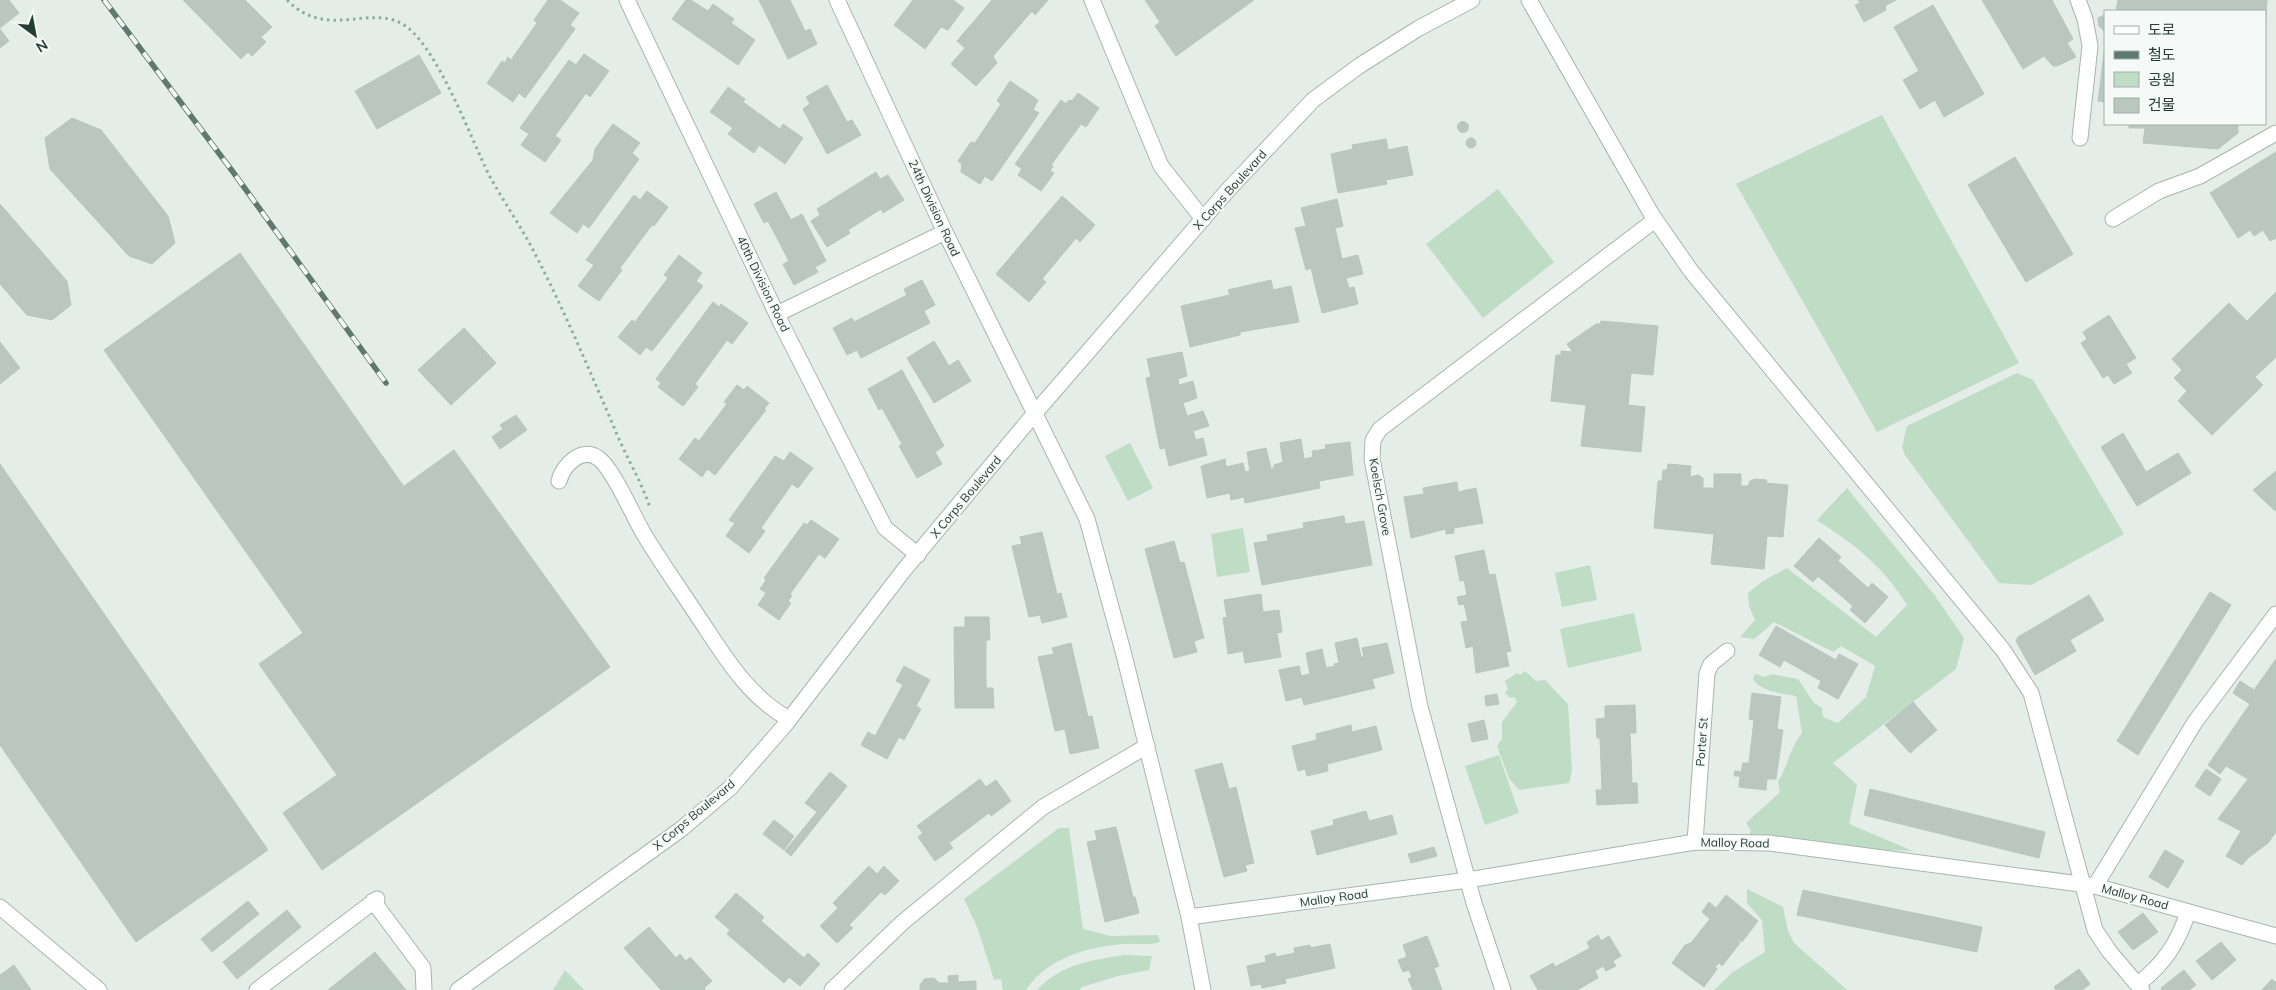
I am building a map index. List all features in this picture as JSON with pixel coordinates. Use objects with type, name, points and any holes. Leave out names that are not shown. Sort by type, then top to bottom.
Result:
[{"type":"street","name":"40th Division Road","points":[[627,0],[776,314],[885,528],[918,555]]},
{"type":"street","name":"24th Division Road","points":[[836,0],[945,232],[1087,519],[1147,746],[1189,917],[1203,990]]},
{"type":"street","points":[[1092,0],[1161,166],[1203,219]]},
{"type":"street","name":"X Corps Boulevard","points":[[458,990],[680,830],[730,788],[789,719],[918,555],[1035,413],[1228,190],[1313,100],[1359,66],[1419,28],[1472,0]]},
{"type":"street","points":[[1529,0],[1655,220],[1691,271],[2003,650],[2031,693],[2088,885],[2096,930],[2109,951],[2140,987],[2167,958],[2176,945],[2188,912]]},
{"type":"street","points":[[2078,0],[2087,27],[2090,52],[2083,97],[2080,138]]},
{"type":"street","points":[[2113,218],[2159,192],[2200,176],[2276,133]]},
{"type":"street","name":"Koelsch Grove","points":[[1503,990],[1474,903],[1420,706],[1372,458],[1373,440],[1387,424],[1655,220]]},
{"type":"street","points":[[776,314],[945,232]]},
{"type":"street","points":[[559,481],[562,471],[578,457],[587,454],[598,458],[609,470],[649,544],[730,664],[763,702],[789,719]]},
{"type":"street","points":[[2088,885],[2195,722],[2276,614]]},
{"type":"street","name":"Porter St","points":[[1695,842],[1707,673],[1711,664],[1727,651]]},
{"type":"street","points":[[832,990],[903,922],[1043,807],[1147,746]]},
{"type":"street","name":"Malloy Road","points":[[1189,917],[1468,880],[1695,842],[1769,843],[2088,885],[2276,936]]},
{"type":"street","points":[[257,990],[375,900],[423,968],[424,990]]},
{"type":"street","points":[[0,906],[99,990]]},
{"type":"path","points":[[287,0],[305,15],[317,19],[391,19],[407,27],[431,56],[490,176],[531,246],[569,323],[620,440],[637,473],[651,511]]},
{"type":"green space","points":[[1882,115],[2019,363],[1877,432],[1736,184]]},
{"type":"green space","points":[[1498,189],[1554,262],[1483,318],[1426,244]]},
{"type":"green space","points":[[2017,373],[2033,380],[2124,534],[2031,585],[1999,583],[1905,455],[1902,447],[1907,426]]},
{"type":"green space","points":[[1130,443],[1153,488],[1128,501],[1105,456]]},
{"type":"green space","points":[[1847,488],[1933,593],[1964,638],[1956,669],[1833,763],[1857,785],[1849,824],[1913,851],[1865,849],[1749,836],[1751,830],[1746,823],[1780,792],[1778,781],[1785,769],[1794,745],[1802,733],[1796,696],[1761,687],[1753,679],[1755,674],[1765,677],[1772,674],[1798,679],[1814,703],[1822,708],[1823,717],[1838,723],[1866,697],[1875,666],[1841,646],[1833,652],[1774,622],[1754,639],[1740,637],[1755,620],[1749,606],[1748,593],[1763,581],[1787,568],[1876,637],[1907,605],[1888,579],[1867,557],[1844,538],[1817,520]]},
{"type":"green space","points":[[1243,528],[1250,572],[1217,577],[1211,534]]},
{"type":"green space","points":[[1590,565],[1597,600],[1562,607],[1555,573]]},
{"type":"green space","points":[[1634,613],[1642,651],[1568,668],[1560,629]]},
{"type":"green space","points":[[1525,671],[1536,681],[1545,680],[1568,704],[1572,770],[1569,783],[1519,790],[1509,778],[1497,746],[1502,739],[1502,722],[1517,702],[1515,697],[1510,698],[1505,693],[1508,689],[1505,681],[1517,673],[1520,675]]},
{"type":"green space","points":[[1499,755],[1519,813],[1485,825],[1465,766]]},
{"type":"green space","points":[[1059,828],[1069,828],[1083,929],[1110,936],[1158,935],[1160,942],[1112,945],[1084,951],[1057,962],[1045,970],[1026,990],[1003,990],[1001,979],[994,980],[978,929],[964,899]]},
{"type":"green space","points":[[1747,889],[1783,907],[1788,931],[1794,943],[1847,990],[1714,990],[1733,972],[1765,952],[1762,920],[1747,903]]},
{"type":"green space","points":[[1125,955],[1152,956],[1149,970],[1118,976],[1082,987],[1079,990],[1037,990],[1056,974],[1067,969],[1089,961]]},
{"type":"green space","points":[[565,970],[584,990],[553,990]]},
{"type":"building","points":[[0,0],[9,0],[19,13],[0,28]]},
{"type":"building","points":[[183,0],[245,0],[272,27],[261,37],[266,42],[252,56],[248,52],[241,59]]},
{"type":"building","points":[[548,0],[560,0],[579,13],[570,25],[575,29],[525,98],[519,93],[513,102],[487,83],[502,61],[505,63],[508,57],[511,60],[537,23],[534,20]]},
{"type":"building","points":[[686,0],[691,0],[708,11],[713,4],[734,19],[731,23],[755,40],[738,65],[672,19]]},
{"type":"building","points":[[759,0],[790,0],[805,31],[810,29],[817,44],[788,59]]},
{"type":"building","points":[[913,0],[953,0],[964,8],[948,30],[941,27],[925,49],[894,25]]},
{"type":"building","points":[[992,0],[1048,0],[1035,15],[1032,11],[993,56],[997,63],[976,86],[951,64],[965,48],[957,41]]},
{"type":"building","points":[[1145,0],[1254,0],[1176,56],[1155,26],[1160,22]]},
{"type":"building","points":[[1858,0],[1896,0],[1885,6],[1886,10],[1864,22],[1855,5],[1860,3]]},
{"type":"building","points":[[1982,0],[2052,0],[2073,39],[2067,43],[2076,57],[2053,66],[2044,56],[2023,69]]},
{"type":"building","points":[[2118,0],[2267,0],[2266,16],[2266,10],[2116,10]]},
{"type":"building","points":[[1933,5],[1984,94],[1944,117],[1935,100],[1920,109],[1903,80],[1919,71],[1894,27]]},
{"type":"building","points":[[2104,15],[2104,31],[2099,26],[2098,18]]},
{"type":"building","points":[[0,29],[9,41],[0,48]]},
{"type":"building","points":[[584,54],[609,71],[590,97],[586,93],[555,136],[561,140],[545,162],[521,145],[529,134],[520,128],[569,60],[576,65]]},
{"type":"building","points":[[2104,54],[2104,102],[2098,101]]},
{"type":"building","points":[[419,55],[441,93],[377,129],[355,91]]},
{"type":"building","points":[[1010,81],[1038,100],[1033,110],[1039,113],[992,181],[985,176],[980,184],[961,172],[962,164],[958,161],[971,142],[975,143],[1001,104],[997,101]]},
{"type":"building","points":[[827,85],[847,122],[852,120],[861,135],[827,154],[803,109],[810,104],[806,97]]},
{"type":"building","points":[[728,87],[745,99],[743,102],[780,129],[783,124],[803,138],[785,164],[759,145],[754,153],[728,134],[733,128],[710,112]]},
{"type":"building","points":[[1078,93],[1099,108],[1086,127],[1081,124],[1051,165],[1053,166],[1050,171],[1054,173],[1041,191],[1018,175],[1022,169],[1015,164],[1061,100],[1066,104],[1069,100],[1072,101]]},
{"type":"building","points":[[72,118],[101,130],[168,216],[175,243],[152,264],[129,256],[50,169],[45,138]]},
{"type":"building","points":[[1463,121],[1469,127],[1463,133],[1457,127]]},
{"type":"building","points":[[613,124],[640,143],[632,153],[639,159],[589,228],[583,224],[577,233],[550,213],[593,160],[595,149]]},
{"type":"building","points":[[2129,125],[2238,125],[2238,133],[2218,149],[2143,143],[2145,128],[2129,128]]},
{"type":"building","points":[[1469,138],[1473,138],[1476,143],[1475,147],[1469,148],[1466,145],[1466,141]]},
{"type":"building","points":[[1386,139],[1388,150],[1407,146],[1413,175],[1386,180],[1387,184],[1338,193],[1331,154],[1353,149],[1352,145]]},
{"type":"building","points":[[2276,152],[2276,238],[2270,241],[2263,230],[2254,236],[2250,230],[2238,238],[2210,193]]},
{"type":"building","points":[[2015,157],[2073,254],[2026,282],[1968,185]]},
{"type":"building","points":[[876,172],[880,179],[888,175],[904,200],[883,213],[881,209],[848,230],[850,233],[827,247],[811,221],[820,215],[817,209]]},
{"type":"building","points":[[647,191],[668,207],[620,268],[622,270],[599,301],[578,286],[594,265],[586,260],[634,195],[640,200]]},
{"type":"building","points":[[776,192],[791,220],[802,214],[826,261],[815,267],[818,272],[794,285],[783,264],[789,261],[768,221],[764,223],[754,204]]},
{"type":"building","points":[[1062,196],[1095,225],[1080,242],[1076,238],[1042,279],[1046,282],[1029,302],[996,274]]},
{"type":"building","points":[[1337,199],[1343,226],[1335,228],[1342,259],[1358,255],[1363,274],[1346,278],[1349,288],[1354,287],[1358,304],[1322,313],[1311,268],[1306,270],[1295,228],[1306,226],[1301,208]]},
{"type":"building","points":[[0,204],[67,281],[71,305],[52,320],[27,315],[0,284]]},
{"type":"building","points":[[240,253],[557,705],[322,870],[283,813],[337,775],[259,664],[303,633],[104,350]]},
{"type":"building","points":[[679,255],[702,273],[696,281],[703,286],[652,351],[646,347],[640,355],[618,337],[632,320],[635,322],[668,278],[664,275]]},
{"type":"building","points":[[922,280],[935,305],[924,311],[930,323],[861,358],[857,350],[847,355],[833,328],[852,318],[854,322],[907,295],[904,289]]},
{"type":"building","points":[[1271,280],[1273,290],[1291,286],[1299,322],[1240,332],[1240,335],[1190,347],[1181,306],[1230,295],[1228,290]]},
{"type":"building","points":[[2276,292],[2276,357],[2255,377],[2263,385],[2212,435],[2178,401],[2187,391],[2174,378],[2182,370],[2172,359],[2229,303],[2247,321]]},
{"type":"building","points":[[713,302],[719,307],[721,304],[748,323],[732,344],[727,340],[695,384],[698,387],[683,406],[658,387],[661,383],[656,379]]},
{"type":"building","points":[[2109,315],[2136,358],[2126,364],[2132,373],[2114,384],[2108,375],[2103,378],[2081,343],[2087,339],[2083,332]]},
{"type":"building","points":[[1601,321],[1658,326],[1653,375],[1631,373],[1628,405],[1645,407],[1641,452],[1581,446],[1586,405],[1551,401],[1556,355],[1561,355],[1561,351],[1573,352],[1567,344],[1596,324],[1600,324]]},
{"type":"building","points":[[464,328],[496,363],[451,405],[418,370]]},
{"type":"building","points":[[934,341],[949,366],[958,360],[971,381],[934,403],[907,358]]},
{"type":"building","points":[[0,342],[20,368],[0,384]]},
{"type":"building","points":[[1182,352],[1187,376],[1178,379],[1179,385],[1193,381],[1197,398],[1183,403],[1187,416],[1203,411],[1209,426],[1193,431],[1196,440],[1203,438],[1207,455],[1169,466],[1165,448],[1160,449],[1146,378],[1151,377],[1147,359]]},
{"type":"building","points":[[902,370],[944,446],[935,452],[942,464],[917,478],[899,446],[902,444],[882,408],[879,410],[868,389]]},
{"type":"building","points":[[737,385],[744,390],[747,386],[769,403],[764,409],[766,410],[715,475],[707,469],[702,477],[679,459],[695,438],[699,441],[727,404],[724,402]]},
{"type":"building","points":[[516,415],[527,430],[500,449],[492,437],[503,429],[500,425]]},
{"type":"building","points":[[2123,433],[2146,472],[2178,453],[2191,473],[2137,506],[2101,447]]},
{"type":"building","points":[[1301,439],[1304,459],[1313,457],[1312,451],[1326,449],[1325,445],[1350,442],[1353,475],[1319,481],[1320,488],[1245,503],[1244,497],[1231,500],[1230,493],[1207,498],[1201,466],[1225,459],[1226,467],[1243,463],[1245,472],[1250,471],[1247,452],[1266,448],[1271,469],[1274,468],[1274,465],[1283,462],[1280,443]]},
{"type":"building","points":[[454,450],[610,667],[557,705],[404,486]]},
{"type":"building","points":[[790,452],[813,468],[798,488],[792,484],[761,528],[765,531],[749,553],[726,536],[735,523],[729,520],[775,456],[784,461]]},
{"type":"building","points":[[0,464],[268,850],[136,942],[0,745]]},
{"type":"building","points":[[1668,464],[1691,466],[1690,477],[1698,475],[1703,478],[1703,488],[1714,488],[1714,474],[1741,474],[1741,486],[1748,486],[1750,481],[1755,479],[1767,480],[1766,483],[1788,485],[1783,537],[1767,536],[1764,569],[1711,564],[1714,534],[1654,528],[1658,481],[1662,481],[1663,470],[1667,470]]},
{"type":"building","points":[[2276,471],[2276,510],[2275,511],[2253,490]]},
{"type":"building","points":[[1457,482],[1458,492],[1476,488],[1483,523],[1454,528],[1454,533],[1446,534],[1446,529],[1411,538],[1404,497],[1424,494],[1423,488]]},
{"type":"building","points":[[1344,516],[1345,524],[1364,521],[1372,565],[1262,585],[1254,543],[1268,541],[1267,535],[1304,528],[1303,523]]},
{"type":"building","points":[[811,520],[839,539],[825,558],[819,554],[790,594],[792,596],[788,601],[791,603],[779,620],[758,605],[766,593],[760,589],[766,580],[764,578],[804,523],[807,525]]},
{"type":"building","points":[[1042,532],[1057,594],[1061,593],[1067,617],[1042,623],[1040,615],[1029,617],[1012,546],[1022,544],[1020,537]]},
{"type":"building","points":[[1819,538],[1841,557],[1838,561],[1868,588],[1872,583],[1888,597],[1865,623],[1850,610],[1853,606],[1818,576],[1813,582],[1794,566]]},
{"type":"building","points":[[1174,541],[1180,563],[1184,562],[1204,638],[1194,641],[1197,652],[1174,658],[1145,549]]},
{"type":"building","points":[[1484,550],[1489,575],[1495,574],[1511,651],[1506,652],[1509,666],[1476,673],[1473,646],[1466,648],[1461,622],[1468,621],[1464,604],[1459,605],[1457,597],[1467,595],[1464,580],[1460,581],[1455,556]]},
{"type":"building","points":[[2210,592],[2231,605],[2138,755],[2117,741]]},
{"type":"building","points":[[1261,594],[1263,612],[1279,610],[1282,632],[1277,633],[1281,657],[1245,663],[1243,651],[1228,654],[1223,618],[1227,617],[1224,600]]},
{"type":"building","points":[[2089,595],[2104,620],[2070,640],[2076,651],[2035,675],[2016,641],[2018,637]]},
{"type":"building","points":[[965,617],[989,617],[990,640],[986,640],[986,688],[993,688],[994,708],[955,708],[954,627],[965,627]]},
{"type":"building","points":[[1776,626],[1836,660],[1839,654],[1858,664],[1838,699],[1818,688],[1821,681],[1784,660],[1780,667],[1759,655]]},
{"type":"building","points":[[1357,638],[1361,657],[1364,657],[1362,648],[1387,643],[1394,673],[1372,679],[1375,688],[1304,705],[1302,697],[1286,701],[1279,670],[1299,666],[1301,676],[1310,674],[1306,653],[1322,649],[1326,668],[1335,666],[1334,664],[1339,663],[1335,643]]},
{"type":"building","points":[[1071,643],[1088,717],[1092,716],[1099,748],[1070,754],[1065,729],[1055,731],[1038,657],[1054,654],[1052,648]]},
{"type":"building","points":[[2276,659],[2276,832],[2268,843],[2242,865],[2226,856],[2241,831],[2218,819],[2248,779],[2226,766],[2220,774],[2208,765],[2250,704],[2233,693],[2240,681],[2254,690]]},
{"type":"building","points":[[904,666],[930,680],[916,706],[921,709],[904,740],[899,737],[887,759],[861,745],[868,732],[875,736],[903,685],[896,681]]},
{"type":"building","points":[[1752,693],[1781,697],[1777,729],[1783,730],[1776,779],[1767,779],[1766,790],[1739,787],[1740,776],[1734,776],[1735,771],[1741,772],[1743,763],[1749,763],[1754,720],[1749,719]]},
{"type":"building","points":[[1497,694],[1499,704],[1486,706],[1485,696]]},
{"type":"building","points":[[1913,702],[1937,730],[1910,753],[1885,725]]},
{"type":"building","points":[[1635,705],[1636,733],[1630,733],[1632,783],[1637,783],[1638,803],[1597,805],[1596,790],[1602,790],[1600,738],[1597,738],[1596,719],[1605,718],[1605,706]]},
{"type":"building","points":[[1484,720],[1488,739],[1472,742],[1468,724]]},
{"type":"building","points":[[1351,725],[1352,732],[1376,726],[1382,750],[1327,764],[1328,771],[1307,776],[1305,769],[1298,771],[1292,746],[1317,740],[1316,734]]},
{"type":"building","points":[[1222,763],[1229,789],[1236,787],[1254,863],[1245,865],[1247,871],[1224,877],[1195,770]]},
{"type":"building","points":[[2206,769],[2221,779],[2210,796],[2195,786]]},
{"type":"building","points":[[830,772],[847,786],[791,856],[785,851],[817,812],[805,803]]},
{"type":"building","points":[[980,779],[986,787],[996,780],[1011,801],[991,816],[989,813],[949,843],[953,848],[935,861],[918,837],[923,833],[917,826]]},
{"type":"building","points":[[1870,789],[2045,832],[2039,858],[1864,815]]},
{"type":"building","points":[[1366,811],[1369,821],[1392,815],[1397,834],[1317,855],[1311,831],[1334,825],[1333,820]]},
{"type":"building","points":[[774,820],[794,836],[784,850],[763,834]]},
{"type":"building","points":[[1116,827],[1133,897],[1135,897],[1139,913],[1105,922],[1087,842],[1097,840],[1095,831]]},
{"type":"building","points":[[1434,847],[1437,856],[1411,863],[1408,854]]},
{"type":"building","points":[[2165,850],[2184,861],[2168,888],[2149,877]]},
{"type":"building","points":[[869,866],[877,874],[884,866],[899,881],[885,895],[881,892],[849,925],[853,928],[837,943],[820,926],[838,908],[833,903]]},
{"type":"building","points":[[1803,890],[1982,927],[1977,952],[1797,915]]},
{"type":"building","points":[[736,893],[764,917],[761,921],[804,958],[808,953],[820,964],[800,986],[789,977],[784,983],[727,934],[730,930],[715,917]]},
{"type":"building","points":[[1726,895],[1758,921],[1742,942],[1736,937],[1740,943],[1722,966],[1719,963],[1716,966],[1713,964],[1717,969],[1704,987],[1672,963],[1685,945],[1691,943],[1710,919],[1702,912],[1709,902],[1716,908]]},
{"type":"building","points":[[248,901],[259,914],[212,952],[201,939]]},
{"type":"building","points":[[287,910],[301,927],[237,979],[223,962]]},
{"type":"building","points":[[2143,913],[2158,932],[2133,950],[2118,932]]},
{"type":"building","points":[[649,927],[676,958],[680,954],[686,961],[690,957],[712,981],[704,988],[706,990],[661,990],[624,948]]},
{"type":"building","points":[[1598,935],[1601,941],[1609,936],[1621,956],[1613,961],[1616,966],[1606,971],[1603,966],[1595,971],[1598,978],[1577,990],[1538,990],[1530,976],[1553,963],[1555,967],[1590,948],[1587,942]]},
{"type":"building","points":[[1427,936],[1439,966],[1434,968],[1442,990],[1413,990],[1408,979],[1412,977],[1409,970],[1403,972],[1398,960],[1407,957],[1403,945]]},
{"type":"building","points":[[2221,942],[2236,960],[2212,980],[2196,961]]},
{"type":"building","points":[[1330,944],[1335,968],[1285,979],[1286,983],[1262,988],[1261,984],[1251,986],[1247,966],[1266,962],[1265,956],[1275,953],[1276,957],[1295,953],[1294,948],[1310,945],[1310,948]]},
{"type":"building","points":[[375,952],[406,990],[328,990]]},
{"type":"building","points":[[14,965],[31,990],[0,990],[0,975]]},
{"type":"building","points":[[2079,969],[2090,984],[2082,990],[2056,990],[2054,987]]},
{"type":"building","points":[[2184,970],[2196,985],[2189,990],[2162,990],[2161,988]]},
{"type":"building","points":[[958,975],[958,982],[976,981],[976,990],[920,990],[920,985],[924,979],[934,978],[939,983],[949,983],[948,976]]},
{"type":"building","points":[[2272,979],[2274,982],[2276,981],[2276,990],[2262,990]]},
{"type":"railway","points":[[104,0],[233,172],[386,383]]}]
